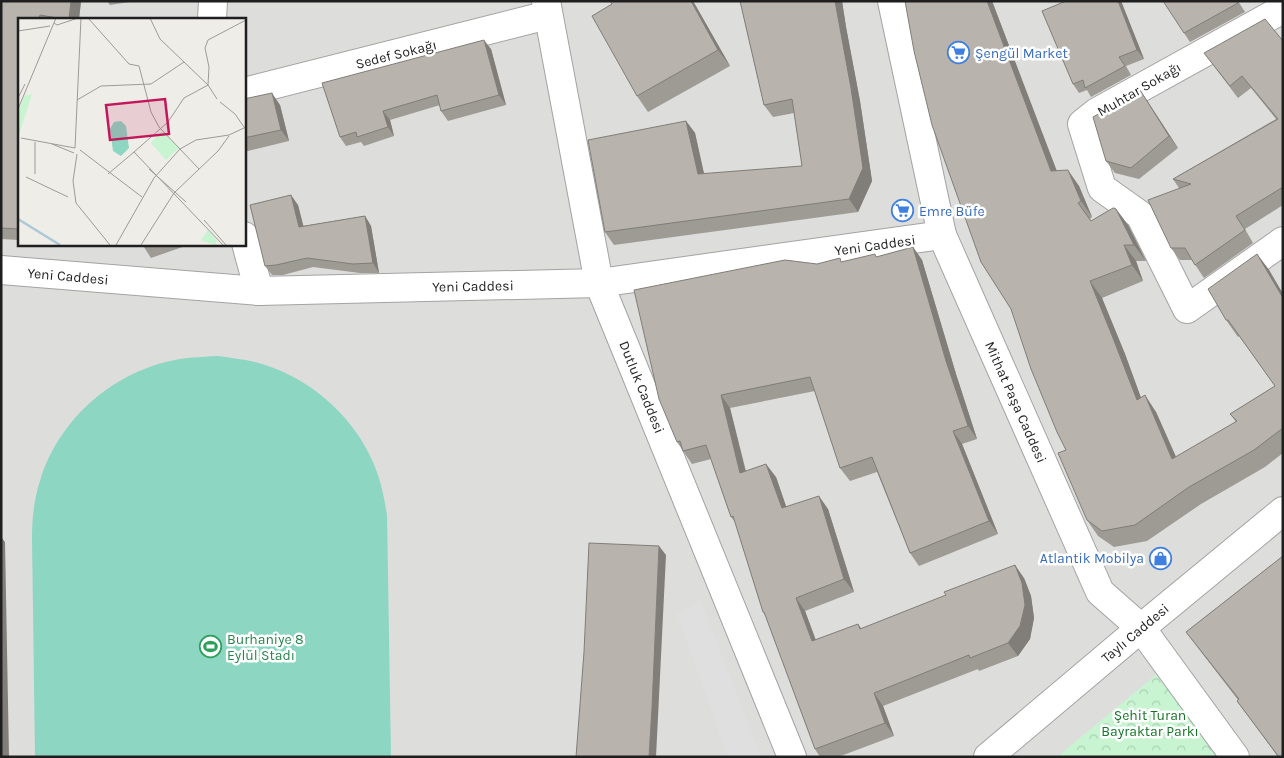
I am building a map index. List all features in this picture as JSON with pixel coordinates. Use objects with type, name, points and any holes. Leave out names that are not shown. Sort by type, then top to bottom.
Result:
[{"type":"street","points":[[212,18],[213,1]]},
{"type":"street","name":"Mithat Paşa Caddesi","points":[[892,1],[942,235],[1100,592],[1140,628],[1235,757]]},
{"type":"street","name":"Sedef Sokağı","points":[[245,92],[547,8]]},
{"type":"street","name":"Dutluk Caddesi","points":[[547,8],[599,282],[792,757]]},
{"type":"street","name":"Muhtar Sokağı","points":[[1283,9],[1098,112],[1082,124],[1102,188],[1140,215],[1187,309],[1283,241]]},
{"type":"street","name":"Yeni Caddesi","points":[[1,270],[259,291],[599,282],[942,235]]},
{"type":"street","points":[[245,240],[259,291]]},
{"type":"street","name":"Taylı Caddesi","points":[[988,757],[1140,628],[1283,511]]},
{"type":"shaded area","points":[[1,1],[1283,1],[1283,757],[1,757]]},
{"type":"shaded area","points":[[701,601],[761,757],[728,757],[677,614]]},
{"type":"green space","name":"Burhaniye 8 Eylül Stadı","points":[[218,356],[250,361],[274,368],[309,386],[325,398],[352,427],[375,466],[387,515],[391,757],[35,757],[32,523],[38,488],[49,458],[61,437],[76,418],[93,400],[112,386],[133,374],[156,365],[185,358]]},
{"type":"green space","name":"Şehit Turan Bayraktar Parkı","points":[[1157,674],[1217,757],[1057,757]]},
{"type":"building","points":[[1,1],[71,1],[69,18],[40,15],[39,18],[18,18],[18,229],[1,228]]},
{"type":"building","points":[[610,1],[691,1],[718,50],[637,96],[592,16],[612,4]]},
{"type":"building","points":[[740,1],[835,1],[863,168],[849,199],[605,232],[588,140],[686,121],[698,174],[802,166],[792,99],[764,105]]},
{"type":"building","points":[[905,1],[987,1],[1051,171],[1068,170],[1081,201],[1078,203],[1091,221],[1113,208],[1116,209],[1134,245],[1124,245],[1132,265],[1090,281],[1137,400],[1145,395],[1172,459],[1237,421],[1230,414],[1275,386],[1228,320],[1226,320],[1208,289],[1257,254],[1283,298],[1283,428],[1254,450],[1189,487],[1135,525],[1102,531],[1087,520],[1058,453],[1066,450],[1031,369],[1011,309],[981,262],[932,125],[914,51]]},
{"type":"building","points":[[1066,1],[1118,1],[1137,50],[1119,57],[1125,66],[1085,88],[1083,80],[1073,84],[1042,11]]},
{"type":"building","points":[[1163,1],[1237,1],[1238,3],[1184,33]]},
{"type":"building","points":[[1265,19],[1283,41],[1283,187],[1236,216],[1245,230],[1195,265],[1185,248],[1171,248],[1148,200],[1191,184],[1173,179],[1278,119],[1242,76],[1230,86],[1204,53]]},
{"type":"building","points":[[484,40],[499,95],[441,111],[437,95],[383,111],[388,127],[357,137],[356,132],[340,137],[322,83]]},
{"type":"building","points":[[1140,90],[1169,136],[1131,168],[1106,161],[1093,117]]},
{"type":"building","points":[[272,93],[281,130],[245,138],[245,99]]},
{"type":"building","points":[[291,195],[299,227],[365,216],[373,263],[353,264],[307,258],[265,266],[250,205]]},
{"type":"building","points":[[913,247],[946,361],[968,426],[953,431],[989,521],[910,553],[872,457],[840,468],[810,377],[721,395],[740,473],[766,464],[782,508],[819,496],[844,579],[796,598],[812,641],[858,624],[860,629],[946,595],[944,592],[1015,565],[1022,583],[1025,605],[1020,626],[1008,643],[970,658],[969,655],[874,693],[885,723],[815,749],[763,612],[733,516],[731,517],[706,445],[683,451],[680,441],[677,442],[659,399],[634,290],[785,260],[817,264],[840,258],[841,262],[875,254],[876,257]]},
{"type":"building","points":[[589,543],[659,546],[649,757],[576,757],[584,652]]},
{"type":"building","points":[[1283,556],[1283,757],[1279,757],[1237,701],[1239,699],[1186,632]]},
{"type":"place","name":"Şengül Market","points":[[959,53]]},
{"type":"place","name":"Emre Büfe","points":[[903,211]]},
{"type":"place","name":"Atlantik Mobilya","points":[[1160,558]]},
{"type":"place","name":"Burhaniye 8 Eylül Stadı","points":[[211,647]]}]
